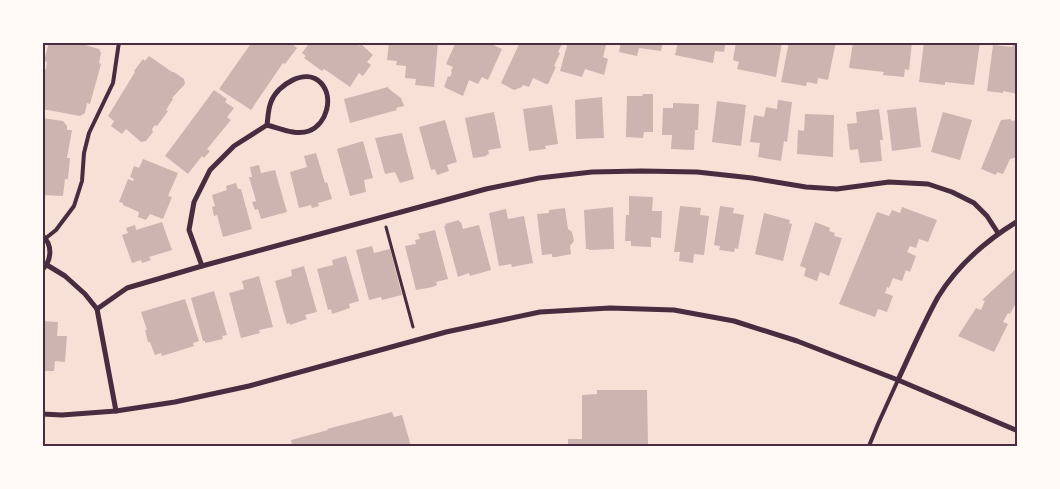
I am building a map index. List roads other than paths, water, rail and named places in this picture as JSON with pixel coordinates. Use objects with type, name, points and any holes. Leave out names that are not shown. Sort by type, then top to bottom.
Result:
[{"type":"street","points":[[202,266],[189,230],[194,202],[210,170],[234,146],[267,125],[294,133],[308,131],[322,122],[328,107],[327,91],[319,81],[304,77],[290,80],[278,90],[270,102],[267,125]]},
{"type":"street","points":[[97,309],[127,288],[202,266],[486,189],[539,178],[592,172],[697,172],[814,188],[838,188],[889,182],[928,184],[952,192],[974,203],[987,216],[998,233]]},
{"type":"street","points":[[898,380],[939,296],[966,262],[998,233],[1018,221]]},
{"type":"street","points":[[42,270],[47,265],[50,256],[50,247],[44,237]]},
{"type":"street","points":[[47,265],[65,276],[85,294],[97,309],[116,411]]},
{"type":"street","points":[[42,414],[62,415],[116,411],[175,402],[249,386],[446,332],[540,312],[610,308],[674,310],[743,324],[797,341],[898,380],[1018,431]]},
{"type":"lane","points":[[44,237],[56,230],[74,206],[82,182],[84,153],[89,133],[113,83],[119,42]]},
{"type":"lane","points":[[869,446],[898,380]]}]
